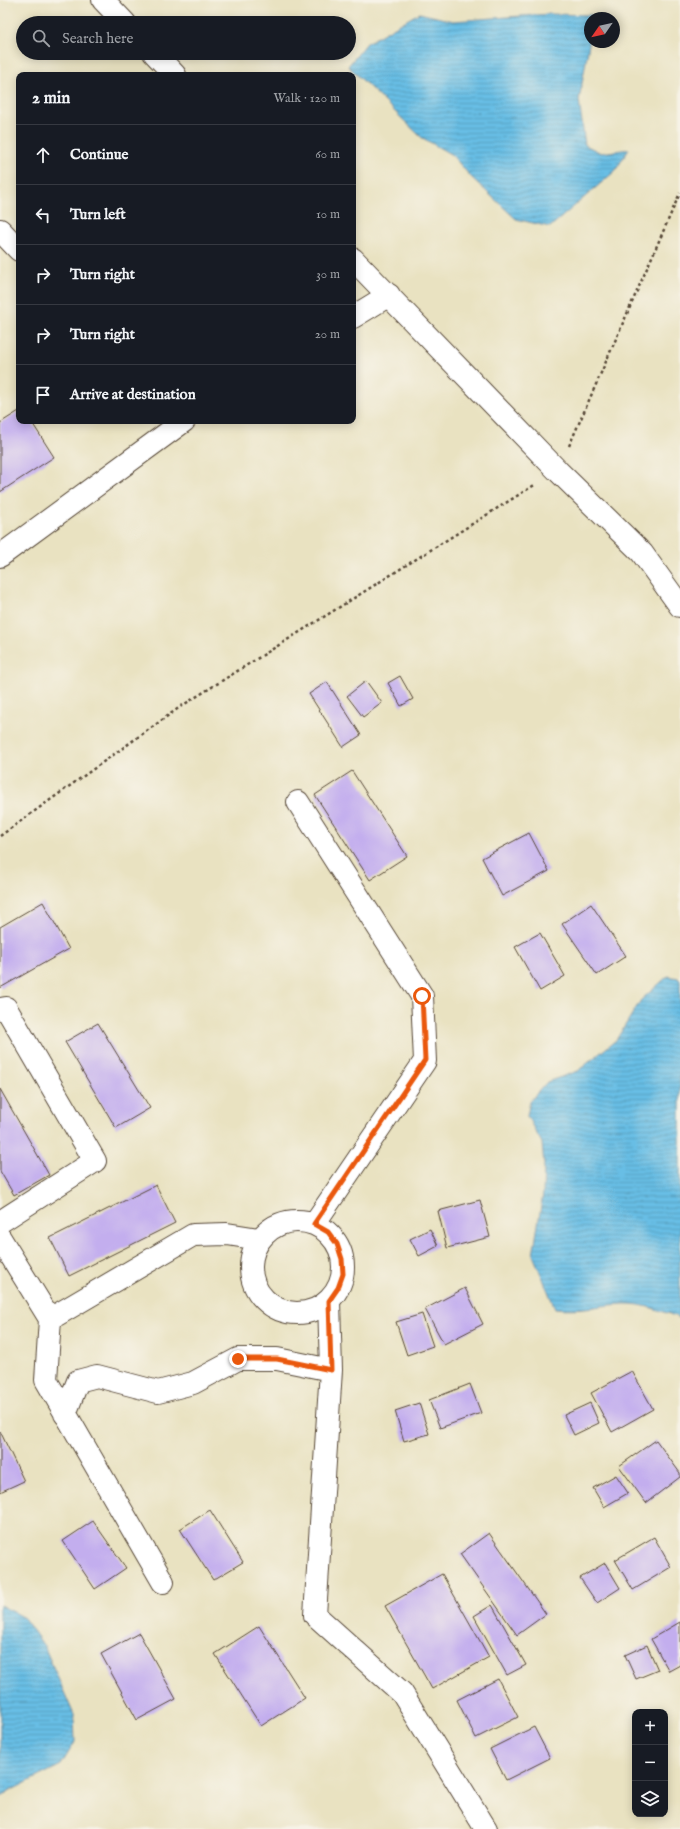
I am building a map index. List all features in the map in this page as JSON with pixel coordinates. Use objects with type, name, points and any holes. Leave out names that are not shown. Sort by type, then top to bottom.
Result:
[{"type":"street","points":[[103,0],[118,16]]},
{"type":"street","points":[[161,60],[172,72]]},
{"type":"street","points":[[0,230],[16,247]]},
{"type":"street","points":[[356,262],[558,471],[642,553],[680,606]]},
{"type":"street","points":[[356,315],[388,295]]},
{"type":"street","points":[[0,556],[180,424]]},
{"type":"street","points":[[298,802],[422,996],[425,1060],[314,1224]]},
{"type":"street","points":[[0,1009],[6,1008],[95,1161],[0,1222]]},
{"type":"street","points":[[300,1221],[314,1224],[328,1232],[337,1244],[342,1259],[343,1274],[338,1288],[329,1301],[316,1310],[302,1314],[279,1310],[260,1296],[253,1283],[250,1268],[252,1253],[259,1239],[270,1229],[284,1222],[300,1221]]},
{"type":"street","points":[[50,1319],[193,1235],[227,1234],[259,1239]]},
{"type":"street","points":[[0,1238],[50,1319],[46,1380],[163,1582]]},
{"type":"street","points":[[329,1301],[331,1370],[315,1615],[402,1692],[486,1829]]},
{"type":"street","points":[[66,1414],[78,1381],[97,1376],[158,1392],[193,1383],[238,1359],[277,1359],[331,1370]]},
{"type":"path","points":[[0,836],[180,706],[558,471],[680,193]]},
{"type":"water","points":[[419,13],[453,21],[549,14],[584,15],[584,48],[588,48],[579,100],[585,145],[601,153],[629,149],[615,171],[550,227],[516,219],[471,177],[452,155],[421,137],[356,74],[356,72],[348,66],[353,60],[356,60],[356,56],[367,43]]},
{"type":"water","points":[[668,976],[678,978],[680,981],[680,1318],[652,1308],[630,1304],[573,1309],[555,1308],[533,1255],[543,1194],[544,1165],[542,1143],[527,1116],[530,1101],[547,1082],[578,1071],[616,1040],[641,1000]]},
{"type":"water","points":[[0,1605],[24,1618],[44,1646],[74,1715],[75,1742],[61,1765],[0,1796]]},
{"type":"building","points":[[16,413],[16,424],[33,424],[54,457],[0,492],[0,423]]},
{"type":"building","points":[[400,676],[413,699],[401,706],[388,683]]},
{"type":"building","points":[[366,681],[382,703],[363,717],[347,696]]},
{"type":"building","points":[[327,682],[361,735],[343,747],[309,694]]},
{"type":"building","points":[[352,771],[407,856],[370,880],[315,795]]},
{"type":"building","points":[[529,833],[549,871],[502,896],[482,858]]},
{"type":"building","points":[[43,902],[69,949],[0,988],[0,927]]},
{"type":"building","points":[[591,904],[626,956],[597,975],[562,924]]},
{"type":"building","points":[[540,933],[565,976],[540,991],[515,947]]},
{"type":"building","points":[[98,1023],[150,1108],[116,1128],[65,1042]]},
{"type":"building","points":[[0,1089],[49,1175],[14,1195],[0,1171]]},
{"type":"building","points":[[156,1185],[175,1223],[69,1276],[50,1238]]},
{"type":"building","points":[[480,1200],[490,1237],[447,1248],[438,1211]]},
{"type":"building","points":[[430,1229],[438,1246],[419,1256],[410,1239]]},
{"type":"building","points":[[465,1288],[483,1324],[444,1344],[425,1309]]},
{"type":"building","points":[[422,1314],[433,1346],[407,1355],[396,1322]]},
{"type":"building","points":[[632,1371],[653,1409],[612,1432],[591,1393]]},
{"type":"building","points":[[470,1384],[481,1413],[440,1428],[429,1400]]},
{"type":"building","points":[[419,1403],[429,1434],[404,1441],[395,1411]]},
{"type":"building","points":[[590,1403],[599,1423],[574,1435],[564,1415]]},
{"type":"building","points":[[0,1431],[24,1481],[0,1492]]},
{"type":"building","points":[[656,1440],[680,1473],[680,1477],[646,1503],[619,1466]]},
{"type":"building","points":[[616,1475],[628,1493],[604,1507],[593,1488]]},
{"type":"building","points":[[210,1510],[243,1562],[213,1580],[180,1529]]},
{"type":"building","points":[[93,1521],[126,1568],[95,1589],[63,1541]]},
{"type":"building","points":[[489,1533],[546,1614],[517,1635],[460,1554]]},
{"type":"building","points":[[654,1537],[671,1567],[633,1590],[615,1560]]},
{"type":"building","points":[[605,1563],[620,1588],[597,1603],[580,1578]]},
{"type":"building","points":[[442,1574],[489,1657],[432,1689],[385,1606]]},
{"type":"building","points":[[492,1605],[526,1665],[507,1675],[474,1616]]},
{"type":"building","points":[[680,1622],[680,1665],[669,1671],[651,1639]]},
{"type":"building","points":[[259,1626],[305,1698],[261,1726],[215,1654]]},
{"type":"building","points":[[139,1633],[176,1699],[137,1720],[101,1654]]},
{"type":"building","points":[[647,1645],[658,1670],[636,1679],[625,1655]]},
{"type":"building","points":[[498,1679],[518,1717],[476,1738],[457,1700]]},
{"type":"building","points":[[534,1727],[550,1758],[506,1780],[490,1749]]},
{"type":"route","points":[[238,1359],[277,1359],[331,1370],[329,1301],[338,1288],[343,1274],[342,1259],[337,1244],[328,1232],[314,1224],[425,1060],[422,996]]}]
